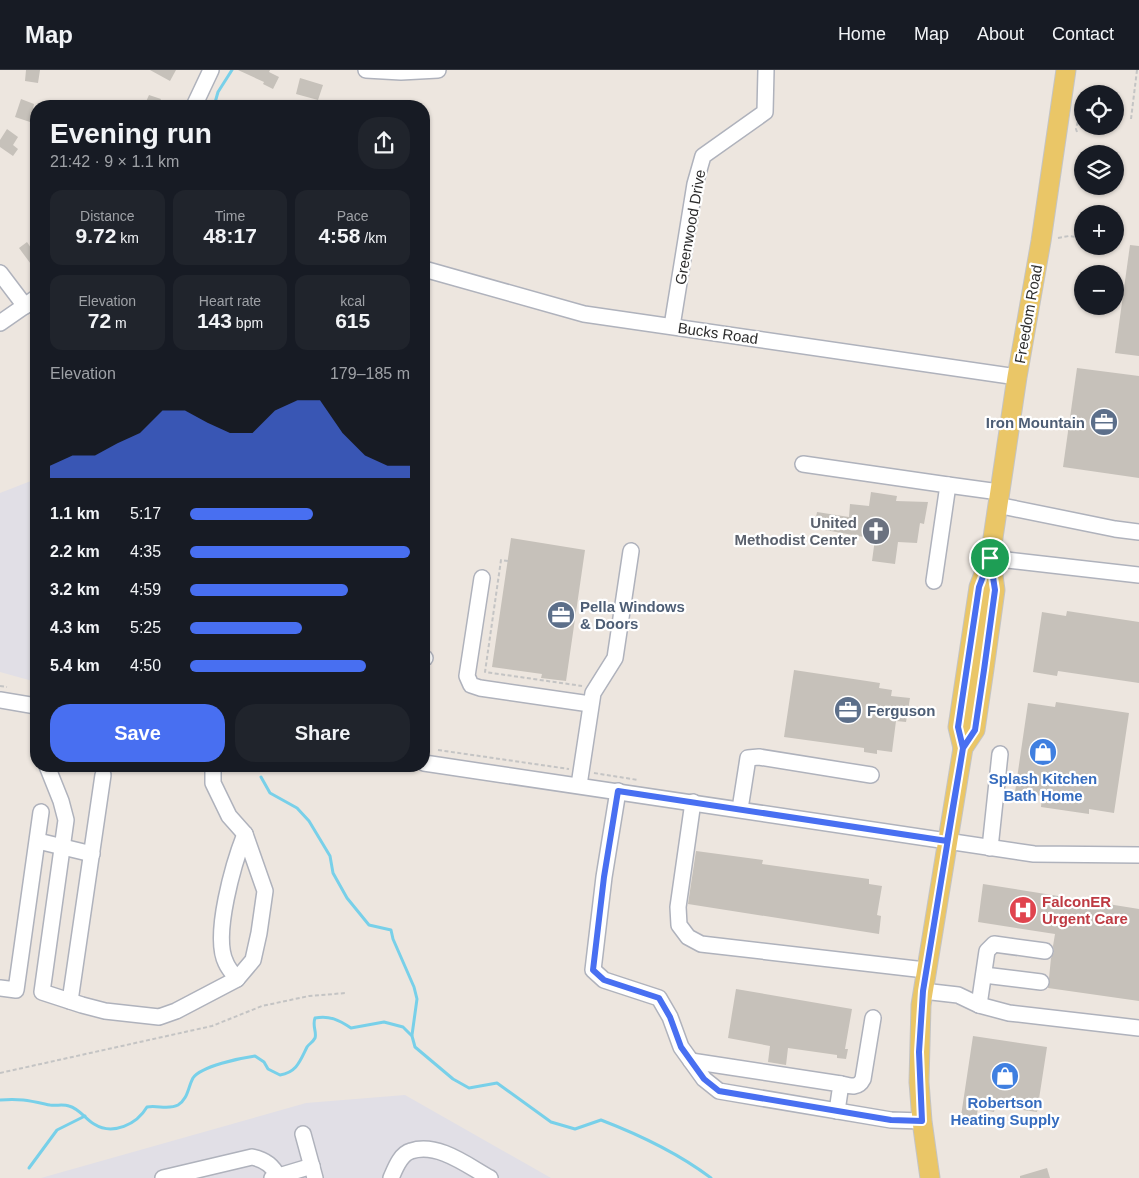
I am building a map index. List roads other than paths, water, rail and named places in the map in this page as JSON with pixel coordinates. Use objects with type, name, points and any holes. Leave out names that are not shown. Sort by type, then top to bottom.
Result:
[{"type":"main road","name":"Freedom Road","points":[[930,1178],[922,1121],[919,1052],[923,991],[963,748],[975,730],[995,590],[990,558],[998,499],[1017,377],[1042,241],[1066,70]]},
{"type":"street","points":[[197,100],[211,70]]},
{"type":"street","points":[[366,70],[401,72],[438,70]]},
{"type":"street","name":"Greenwood Drive","points":[[672,326],[695,184],[703,156],[765,112],[766,70]]},
{"type":"street","name":"Bucks Road","points":[[430,271],[584,314],[1017,377]]},
{"type":"street","points":[[0,273],[30,301]]},
{"type":"street","points":[[0,323],[30,303]]},
{"type":"street","points":[[803,464],[948,485],[1115,529],[1139,532]]},
{"type":"street","points":[[934,582],[948,485]]},
{"type":"street","points":[[580,778],[585,704],[615,658],[631,551]]},
{"type":"street","points":[[990,558],[1139,576]]},
{"type":"street","points":[[482,578],[467,676],[471,685],[585,704]]},
{"type":"street","points":[[0,700],[30,705]]},
{"type":"street","points":[[990,848],[1000,754]]},
{"type":"street","points":[[740,809],[748,758],[759,757],[871,775]]},
{"type":"street","points":[[430,764],[580,778],[618,791],[1034,854],[1139,855]]},
{"type":"street","points":[[42,992],[66,820],[49,772]]},
{"type":"street","points":[[0,988],[42,992],[105,1011],[159,1017],[176,1011],[237,979],[253,960],[265,891],[245,834],[229,816],[213,783],[213,772]]},
{"type":"street","points":[[70,1001],[103,775]]},
{"type":"street","points":[[618,791],[604,877],[593,970],[604,980],[659,998],[670,1017],[681,1047],[704,1079],[719,1091],[891,1120],[922,1121]]},
{"type":"street","points":[[692,802],[678,907],[679,925],[688,937],[701,944],[926,970]]},
{"type":"street","points":[[16,990],[41,812]]},
{"type":"street","points":[[237,979],[225,962],[220,932],[236,858],[245,834]]},
{"type":"street","points":[[38,841],[92,854]]},
{"type":"street","points":[[979,1005],[987,951],[994,944],[1046,951]]},
{"type":"street","points":[[984,975],[1041,982]]},
{"type":"street","points":[[923,991],[958,995],[979,1005],[1009,1013],[1139,1028]]},
{"type":"street","points":[[691,1061],[857,1087],[863,1080],[873,1018]]},
{"type":"street","points":[[837,1111],[841,1084]]},
{"type":"street","points":[[163,1178],[252,1157],[262,1159],[271,1165],[277,1177],[313,1172],[303,1134]]},
{"type":"street","points":[[391,1178],[399,1161],[410,1151],[428,1150],[444,1153],[490,1178]]},
{"type":"waterway","points":[[216,100],[218,92],[232,70]]},
{"type":"waterway","points":[[261,777],[270,793],[297,808],[309,821],[330,856],[333,873],[347,898],[369,925],[391,930],[417,999],[412,1035]]},
{"type":"waterway","points":[[0,1100],[7,1099],[50,1105],[67,1105],[73,1107],[91,1122],[101,1127],[116,1128],[137,1119],[147,1107],[171,1107],[178,1105],[186,1096],[193,1078],[212,1066],[255,1056],[264,1062],[268,1069],[280,1075],[286,1074],[294,1069],[307,1047],[315,1038],[315,1018],[325,1017],[334,1019],[351,1028],[384,1022],[403,1027],[412,1036],[415,1047],[453,1079],[469,1088],[497,1083],[551,1122],[575,1129],[601,1120],[658,1145],[685,1160],[711,1178]]},
{"type":"waterway","points":[[29,1168],[57,1130],[85,1116]]},
{"type":"place","name":"Iron Mountain","points":[[1104,422]]},
{"type":"place","name":"United Methodist Center","points":[[876,531]]},
{"type":"place","name":"Pella Windows & Doors","points":[[561,615]]},
{"type":"place","name":"Ferguson","points":[[848,710]]},
{"type":"place","name":"Splash Kitchen Bath Home","points":[[1043,752]]},
{"type":"place","name":"FalconER Urgent Care","points":[[1023,910]]},
{"type":"place","name":"Robertson Heating Supply","points":[[1005,1076]]}]
